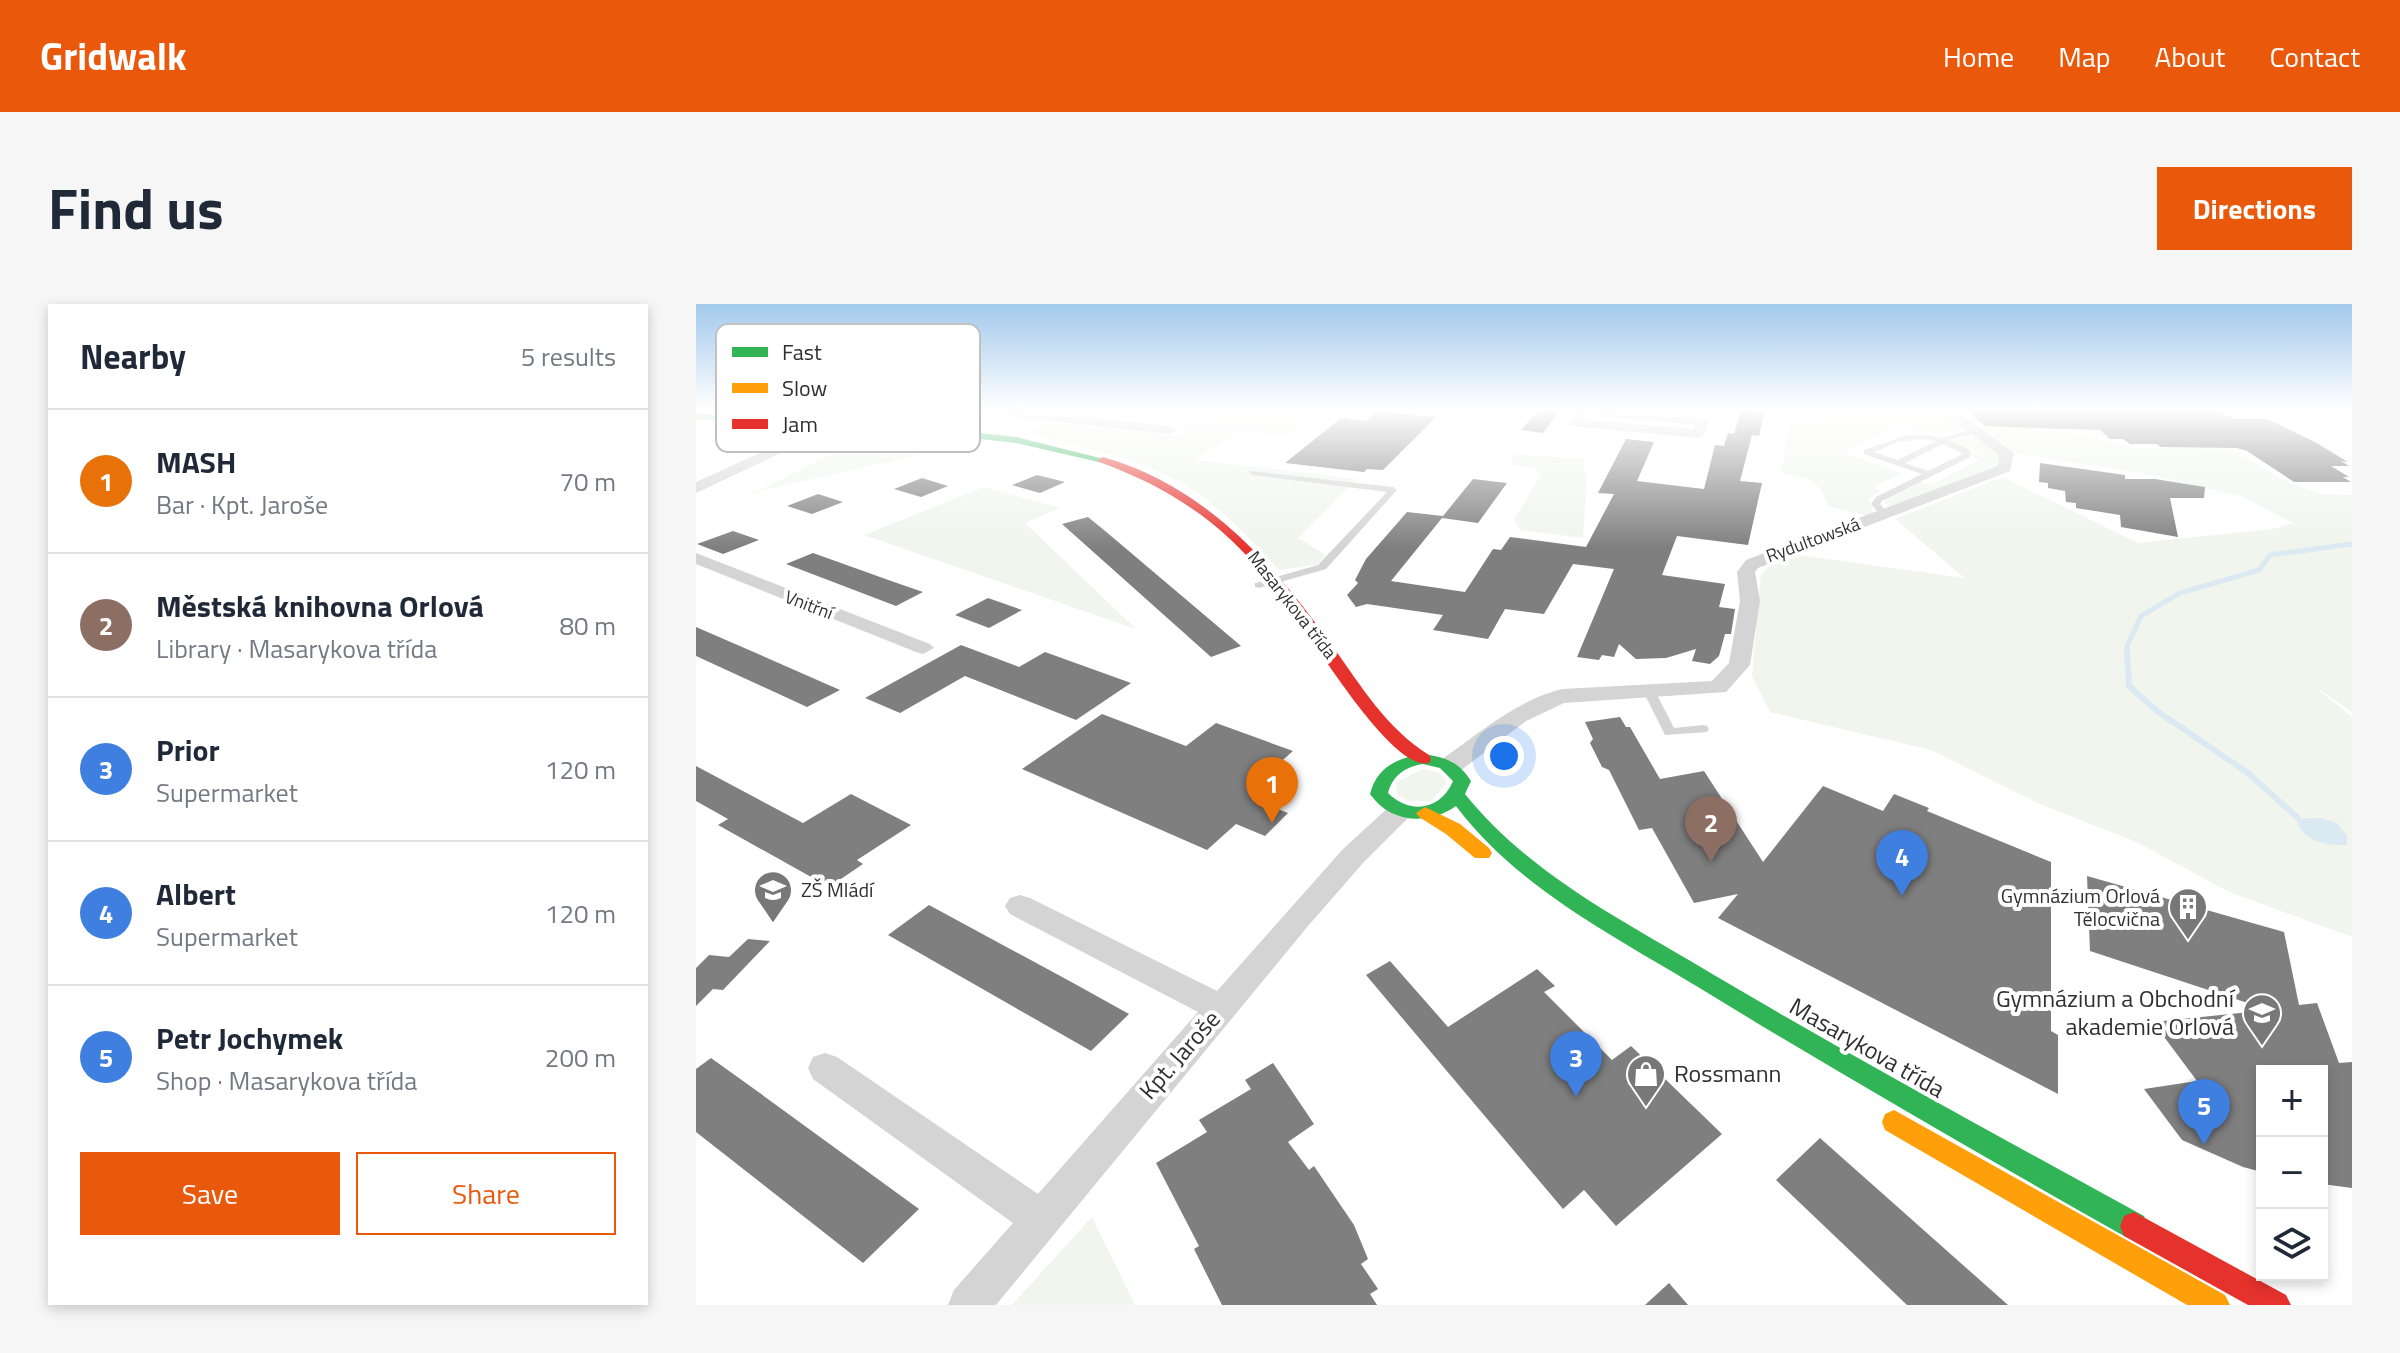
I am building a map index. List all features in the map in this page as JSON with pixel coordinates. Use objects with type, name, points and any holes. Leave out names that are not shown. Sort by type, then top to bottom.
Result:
[{"type":"street","points":[[696,488],[759,455]]},
{"type":"street","name":"Masarykova třída","points":[[1061,455],[1106,467],[1151,487],[1191,512],[1268,583],[1405,750],[1423,759]]},
{"type":"street","name":"Rydultowská","points":[[1451,765],[1527,708],[1544,700],[1718,687],[1739,665],[1750,601],[1746,572],[1752,564],[2005,468],[2007,455]]},
{"type":"street","name":"Vnitřní","points":[[696,558],[923,648]]},
{"type":"street","name":"Masarykova třída","points":[[1268,583],[1368,737]]},
{"type":"street","points":[[1412,812],[1444,807],[1458,797],[1462,781],[1451,765],[1423,759],[1385,766],[1379,794],[1385,805],[1453,829],[1541,901]]},
{"type":"street","name":"Masarykova třída","points":[[1458,797],[1467,811],[1495,838],[1569,897],[1912,1102],[2276,1305]]},
{"type":"street","name":"Kpt. Jaroše","points":[[969,1305],[1353,856],[1412,812]]},
{"type":"street","points":[[1020,906],[1221,1008]]},
{"type":"street","points":[[825,1068],[1040,1219]]},
{"type":"street","points":[[1874,1110],[2215,1305]]},
{"type":"lane","points":[[1874,455],[1928,474]]},
{"type":"lane","points":[[1896,464],[1915,455]]},
{"type":"lane","points":[[1884,514],[1875,504],[1879,499],[1967,455]]},
{"type":"lane","points":[[1253,473],[1393,490],[1322,567],[1268,583]]},
{"type":"lane","points":[[1649,691],[1670,732],[1703,729]]},
{"type":"shaded area","points":[[829,455],[919,455],[742,495],[762,489]]},
{"type":"shaded area","points":[[1113,455],[1202,455],[1194,460],[1357,479],[1298,538],[1326,555],[1316,565],[1279,570],[1239,528],[1194,491],[1155,470]]},
{"type":"shaded area","points":[[1515,455],[1583,459],[1583,468],[1587,473],[1583,538],[1521,530],[1514,520],[1541,475],[1537,469],[1509,464]]},
{"type":"shaded area","points":[[1784,455],[1848,455],[1902,473],[1873,487],[1881,491],[1868,498],[1873,512],[1868,516],[1828,506],[1811,481],[1781,473]]},
{"type":"shaded area","points":[[1971,455],[2000,455],[1998,468],[1893,508],[1884,503],[1888,497],[1919,481],[1931,485],[1980,460]]},
{"type":"shaded area","points":[[2022,455],[2240,455],[2288,482],[2320,494],[2352,495],[2352,712],[2310,683],[2352,717],[2352,937],[2229,892],[2137,842],[2042,805],[1931,750],[1770,712],[1752,676],[1761,574],[1783,553],[1965,578],[1895,519],[2003,477],[2138,543],[2273,529],[2293,523],[2244,497],[2151,475]]},
{"type":"shaded area","points":[[984,487],[1060,508],[1025,523],[1136,629],[864,535]]},
{"type":"shaded area","points":[[1424,769],[1440,773],[1447,782],[1432,801],[1407,801],[1397,794],[1396,782]]},
{"type":"shaded area","points":[[2321,818],[2337,823],[2347,836],[2347,845],[2312,839],[2297,823],[2302,819]]},
{"type":"shaded area","points":[[1092,1217],[1135,1305],[1012,1305]]},
{"type":"building","points":[[1295,455],[1398,455],[1383,470],[1367,469],[1364,472],[1285,463]]},
{"type":"building","points":[[1618,455],[1648,455],[1637,481],[1704,489],[1713,455],[1747,455],[1740,481],[1762,483],[1748,545],[1677,536],[1662,575],[1725,584],[1719,607],[1735,609],[1731,634],[1725,634],[1719,656],[1710,664],[1692,661],[1696,649],[1666,658],[1636,659],[1619,644],[1614,657],[1602,655],[1599,660],[1577,657],[1614,569],[1573,564],[1544,614],[1505,609],[1488,639],[1433,630],[1443,615],[1367,604],[1356,607],[1347,595],[1358,583],[1355,580],[1366,559],[1407,512],[1443,516],[1473,479],[1507,483],[1478,523],[1442,518],[1391,581],[1465,592],[1493,549],[1501,550],[1510,537],[1586,547],[1614,494],[1598,493]]},
{"type":"building","points":[[2253,455],[2336,455],[2348,462],[2341,461],[2349,466],[2331,466],[2349,477],[2343,477],[2351,482],[2294,482]]},
{"type":"building","points":[[2040,463],[2125,475],[2125,479],[2155,479],[2205,487],[2204,498],[2170,498],[2178,537],[2121,527],[2120,515],[2076,508],[2076,503],[2066,502],[2065,491],[2048,488],[2048,483],[2039,482]]},
{"type":"building","points":[[1037,475],[1065,482],[1040,493],[1012,485]]},
{"type":"building","points":[[922,478],[948,486],[921,497],[894,489]]},
{"type":"building","points":[[818,494],[843,502],[812,514],[787,506]]},
{"type":"building","points":[[1088,517],[1241,646],[1211,657],[1062,524]]},
{"type":"building","points":[[733,531],[759,540],[723,554],[697,544]]},
{"type":"building","points":[[813,553],[923,592],[896,606],[786,564]]},
{"type":"building","points":[[988,598],[1022,610],[989,628],[955,615]]},
{"type":"building","points":[[696,627],[840,690],[807,707],[696,656]]},
{"type":"building","points":[[961,645],[1019,667],[1045,652],[1131,683],[1076,720],[965,676],[900,713],[865,698]]},
{"type":"building","points":[[1102,714],[1186,746],[1216,723],[1293,751],[1276,766],[1286,779],[1259,802],[1288,813],[1265,836],[1236,824],[1207,850],[1022,769]]},
{"type":"building","points":[[1620,717],[1626,727],[1630,727],[1660,779],[1704,771],[1763,862],[1823,786],[1883,811],[1894,794],[1929,808],[1927,811],[2051,862],[2051,1031],[2058,1035],[2058,1094],[1718,918],[1738,894],[1694,903],[1652,828],[1639,830],[1609,770],[1602,767],[1590,743],[1593,739],[1585,722]]},
{"type":"building","points":[[696,766],[803,823],[851,794],[911,825],[857,860],[863,864],[829,887],[718,825],[728,819],[696,801]]},
{"type":"building","name":"Gymnázium a Obchodní akademie Orlová","points":[[2087,876],[2284,932],[2299,1005],[2317,1003],[2339,1063],[2352,1062],[2352,1188],[2328,1185],[2328,1065],[2256,1065],[2256,1170],[2182,1140],[2144,1089],[2197,1081],[2153,1022],[2269,1010],[2090,951]]},
{"type":"building","points":[[929,905],[1129,1014],[1091,1051],[888,935]]},
{"type":"building","points":[[748,939],[770,941],[723,990],[713,989],[696,1006],[696,968],[709,955],[729,957]]},
{"type":"building","points":[[1390,961],[1448,1027],[1537,969],[1555,986],[1544,992],[1612,1060],[1631,1046],[1722,1134],[1616,1226],[1584,1190],[1563,1209],[1366,975]]},
{"type":"building","points":[[711,1058],[919,1209],[863,1263],[696,1132],[696,1069]]},
{"type":"building","points":[[1273,1063],[1314,1124],[1288,1142],[1309,1170],[1314,1166],[1354,1225],[1368,1259],[1361,1264],[1378,1289],[1370,1294],[1377,1305],[1222,1305],[1194,1249],[1199,1246],[1156,1163],[1207,1132],[1199,1120],[1251,1089],[1245,1080]]},
{"type":"building","points":[[1820,1138],[2008,1305],[1907,1305],[1776,1180]]},
{"type":"building","points":[[1669,1283],[1688,1305],[1645,1305]]},
{"type":"waterway","points":[[2127,651],[2141,616],[2180,593],[2259,570],[2270,555],[2352,544]]},
{"type":"waterway","points":[[2127,651],[2129,686],[2157,711],[2248,773],[2298,818]]},
{"type":"traffic: fast","points":[[1080,455],[1103,460]]},
{"type":"traffic: fast","points":[[1423,759],[1441,762],[1455,771],[1462,781],[1457,794],[1438,810],[1425,813],[1400,810],[1389,804],[1379,794],[1384,779],[1400,765],[1423,759]]},
{"type":"traffic: fast","points":[[1458,797],[1503,848],[1592,913],[1851,1066],[2134,1226]]},
{"type":"traffic: slow","points":[[1425,813],[1453,829],[1482,853]]},
{"type":"traffic: slow","points":[[1894,1122],[2215,1305]]},
{"type":"traffic: jam","points":[[1103,460],[1141,474],[1176,492],[1208,513],[1236,538],[1288,595],[1373,715],[1396,739],[1423,759]]},
{"type":"traffic: jam","points":[[2134,1226],[2276,1305]]},
{"type":"place","name":"MASH","points":[[1272,823]]},
{"type":"place","name":"Městská knihovna Orlová","points":[[1711,862]]},
{"type":"place","name":"Albert","points":[[1902,896]]},
{"type":"place","name":"ZŠ Mládí","points":[[773,924]]},
{"type":"place","name":"Gymnázium Orlová Tělocvična","points":[[2188,941]]},
{"type":"place","name":"Gymnázium a Obchodní akademie Orlová","points":[[2262,1047]]},
{"type":"place","name":"Prior","points":[[1576,1097]]},
{"type":"place","name":"Rossmann","points":[[1646,1108]]},
{"type":"place","name":"Petr Jochymek","points":[[2204,1145]]}]
